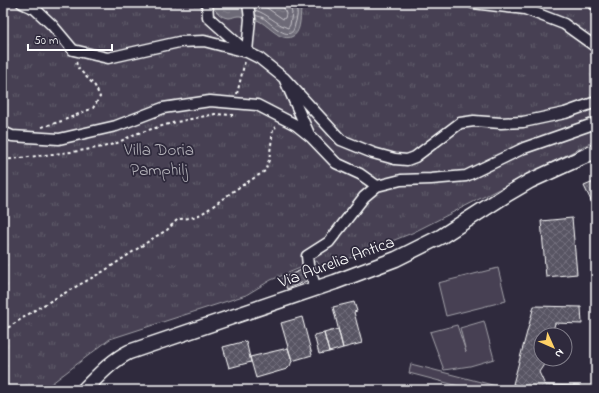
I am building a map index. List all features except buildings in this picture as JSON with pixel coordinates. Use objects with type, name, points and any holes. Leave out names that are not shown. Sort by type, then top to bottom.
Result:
[{"type":"street","points":[[22,3],[35,9],[52,25],[73,50],[108,58],[179,42],[204,41],[247,52],[259,58],[284,78],[341,140],[373,153],[395,159],[407,160],[415,158],[460,123],[523,122],[565,113],[596,102]]},
{"type":"street","points":[[247,52],[250,19],[248,3]]},
{"type":"street","points":[[473,3],[525,9],[564,24],[596,47]]},
{"type":"street","points":[[208,6],[208,17],[247,52]]},
{"type":"street","points":[[284,78],[311,137]]},
{"type":"street","points":[[3,132],[12,136],[59,139],[116,126],[163,108],[210,102],[257,105],[296,125],[311,137],[336,163],[360,174],[377,186]]},
{"type":"street","points":[[316,288],[308,265],[307,256],[329,242],[364,197],[377,186],[401,180],[466,176],[524,148],[596,123]]},
{"type":"street","name":"Via Aurelia Antica","points":[[84,390],[108,366],[129,352],[380,266],[442,236],[524,184],[596,151]]},
{"type":"path","points":[[40,127],[62,121],[93,108],[100,97],[96,86],[78,67],[73,50]]},
{"type":"path","points":[[234,103],[247,52]]},
{"type":"path","points":[[3,160],[97,148],[117,143],[135,134],[188,120],[215,114],[238,115]]},
{"type":"path","points":[[3,331],[38,308],[104,271],[168,230],[178,219],[190,219],[198,216],[229,194],[266,171],[269,160],[272,130],[284,119]]},
{"type":"green space","name":"Villa Doria Pamphilj","points":[[3,3],[596,3],[596,140],[412,233],[322,269],[317,261],[271,280],[246,295],[110,339],[43,390],[3,390]]},
{"type":"green space","points":[[498,268],[506,301],[446,316],[438,283]]},
{"type":"green space","points":[[484,321],[494,359],[470,366],[444,370],[430,332],[457,325],[466,352],[460,328]]},
{"type":"green space","points":[[411,364],[504,388],[504,390],[474,390],[409,373]]},
{"type":"water","points":[[212,3],[297,3],[301,10],[297,33],[287,38],[278,35],[263,23],[249,17],[223,17],[216,11]]}]
